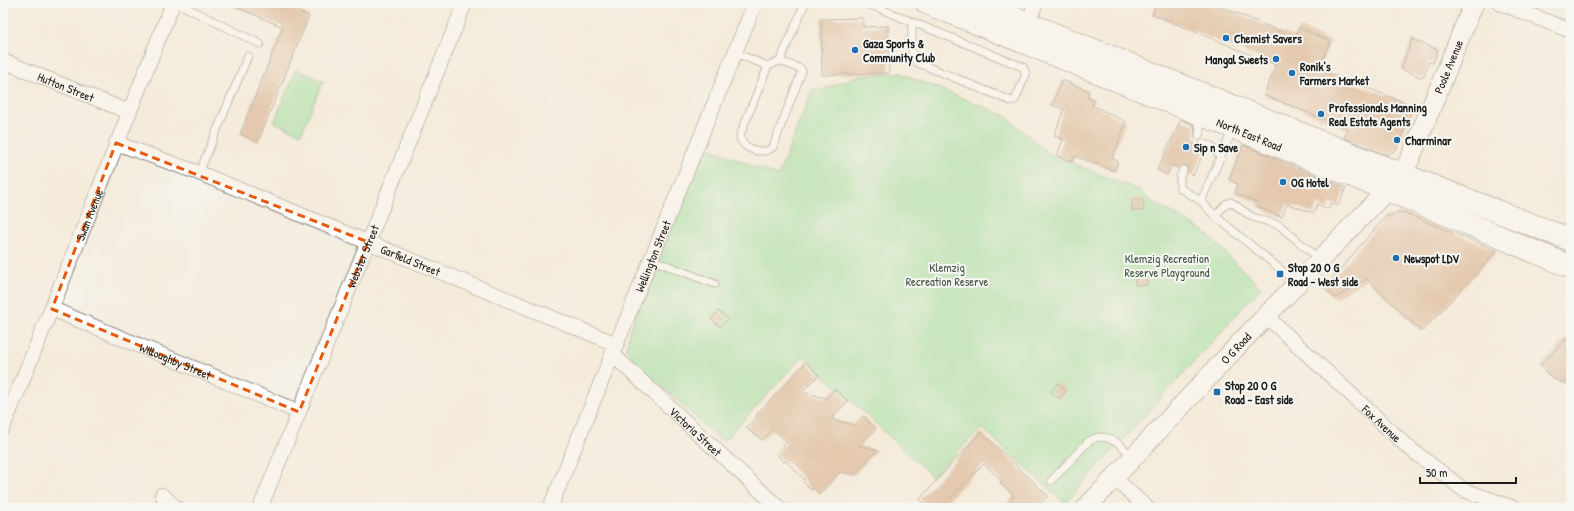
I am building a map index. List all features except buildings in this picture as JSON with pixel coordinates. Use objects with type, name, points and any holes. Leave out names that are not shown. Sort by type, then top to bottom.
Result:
[{"type":"highway","name":"North East Road","points":[[927,3],[1024,32],[1402,174],[1571,240]]},
{"type":"highway","name":"North East Road","points":[[977,3],[1024,32],[1194,111],[1571,267]]},
{"type":"highway","points":[[1387,190],[1402,174]]},
{"type":"main road","name":"Poole Avenue","points":[[1402,174],[1410,159],[1474,3]]},
{"type":"main road","name":"O G Road","points":[[1086,508],[1113,477],[1387,190]]},
{"type":"street","name":"Swan Avenue","points":[[3,427],[52,309],[116,142],[173,3]]},
{"type":"street","name":"Webster Street","points":[[260,508],[465,3]]},
{"type":"street","name":"Wellington Street","points":[[550,508],[755,3]]},
{"type":"street","points":[[1024,32],[1036,3]]},
{"type":"street","points":[[1500,3],[1571,31]]},
{"type":"street","name":"Hutton Street","points":[[3,62],[129,112]]},
{"type":"street","name":"Garfield Street","points":[[116,142],[199,173],[368,242],[614,349]]},
{"type":"street","name":"Willoughby Street","points":[[52,309],[299,412]]},
{"type":"street","name":"Fox Avenue","points":[[1266,316],[1408,447],[1464,490],[1514,508]]},
{"type":"street","name":"Victoria Street","points":[[614,349],[780,508]]},
{"type":"street","points":[[1113,477],[1147,508]]},
{"type":"street","points":[[162,495],[176,508]]},
{"type":"lane","points":[[177,3],[260,44]]},
{"type":"lane","points":[[780,61],[805,3]]},
{"type":"lane","points":[[866,3],[1023,67],[1026,70],[1026,74],[1015,100],[1010,101],[916,62],[912,55],[912,22]]},
{"type":"lane","points":[[735,53],[768,66],[780,61],[801,69],[802,75],[773,147],[768,151],[762,152],[743,145],[740,140],[740,135],[768,66]]},
{"type":"lane","points":[[199,173],[248,56]]},
{"type":"lane","points":[[1194,111],[1200,128],[1199,135]]},
{"type":"lane","points":[[1201,200],[1234,128]]},
{"type":"lane","points":[[1203,144],[1211,146],[1221,158]]},
{"type":"lane","points":[[1182,170],[1180,177],[1180,188],[1201,200],[1215,216],[1298,284]]},
{"type":"lane","points":[[1215,216],[1226,204],[1231,202],[1252,217],[1279,225],[1298,240],[1320,261]]},
{"type":"lane","points":[[650,259],[715,284]]},
{"type":"lane","points":[[1051,482],[1089,441],[1098,437],[1108,438],[1118,442],[1133,456]]},
{"type":"highlighted area","points":[[116,143],[368,242],[299,412],[52,309]]},
{"type":"green space","points":[[296,70],[323,81],[301,134],[274,122]]},
{"type":"green space","name":"Klemzig Recreation Reserve","points":[[900,73],[1004,115],[1048,153],[1140,191],[1152,202],[1204,231],[1261,288],[1065,503],[982,428],[932,476],[803,356],[723,442],[635,362],[627,349],[629,332],[704,146],[778,176],[813,88],[819,91],[858,76]]},
{"type":"place","name":"Chemist Savers","points":[[1226,38]]},
{"type":"place","name":"Gaza Sports & Community Club","points":[[855,50]]},
{"type":"place","name":"Mangal Sweets","points":[[1276,59]]},
{"type":"place","name":"Ronik’s Farmers Market","points":[[1292,73]]},
{"type":"place","name":"Professionals Manning Real Estate Agents","points":[[1321,114]]},
{"type":"place","name":"Charminar","points":[[1397,140]]},
{"type":"place","name":"Sip n Save","points":[[1186,147]]},
{"type":"place","name":"OG Hotel","points":[[1283,182]]},
{"type":"place","name":"Newspot LDV","points":[[1396,258]]},
{"type":"place","name":"Stop 20 O G Road - West side","points":[[1280,274]]},
{"type":"place","name":"Stop 20 O G Road - East side","points":[[1217,392]]},
{"type":"park label","name":"Klemzig Recreation Reserve Playground","points":[[1167,265]]}]
